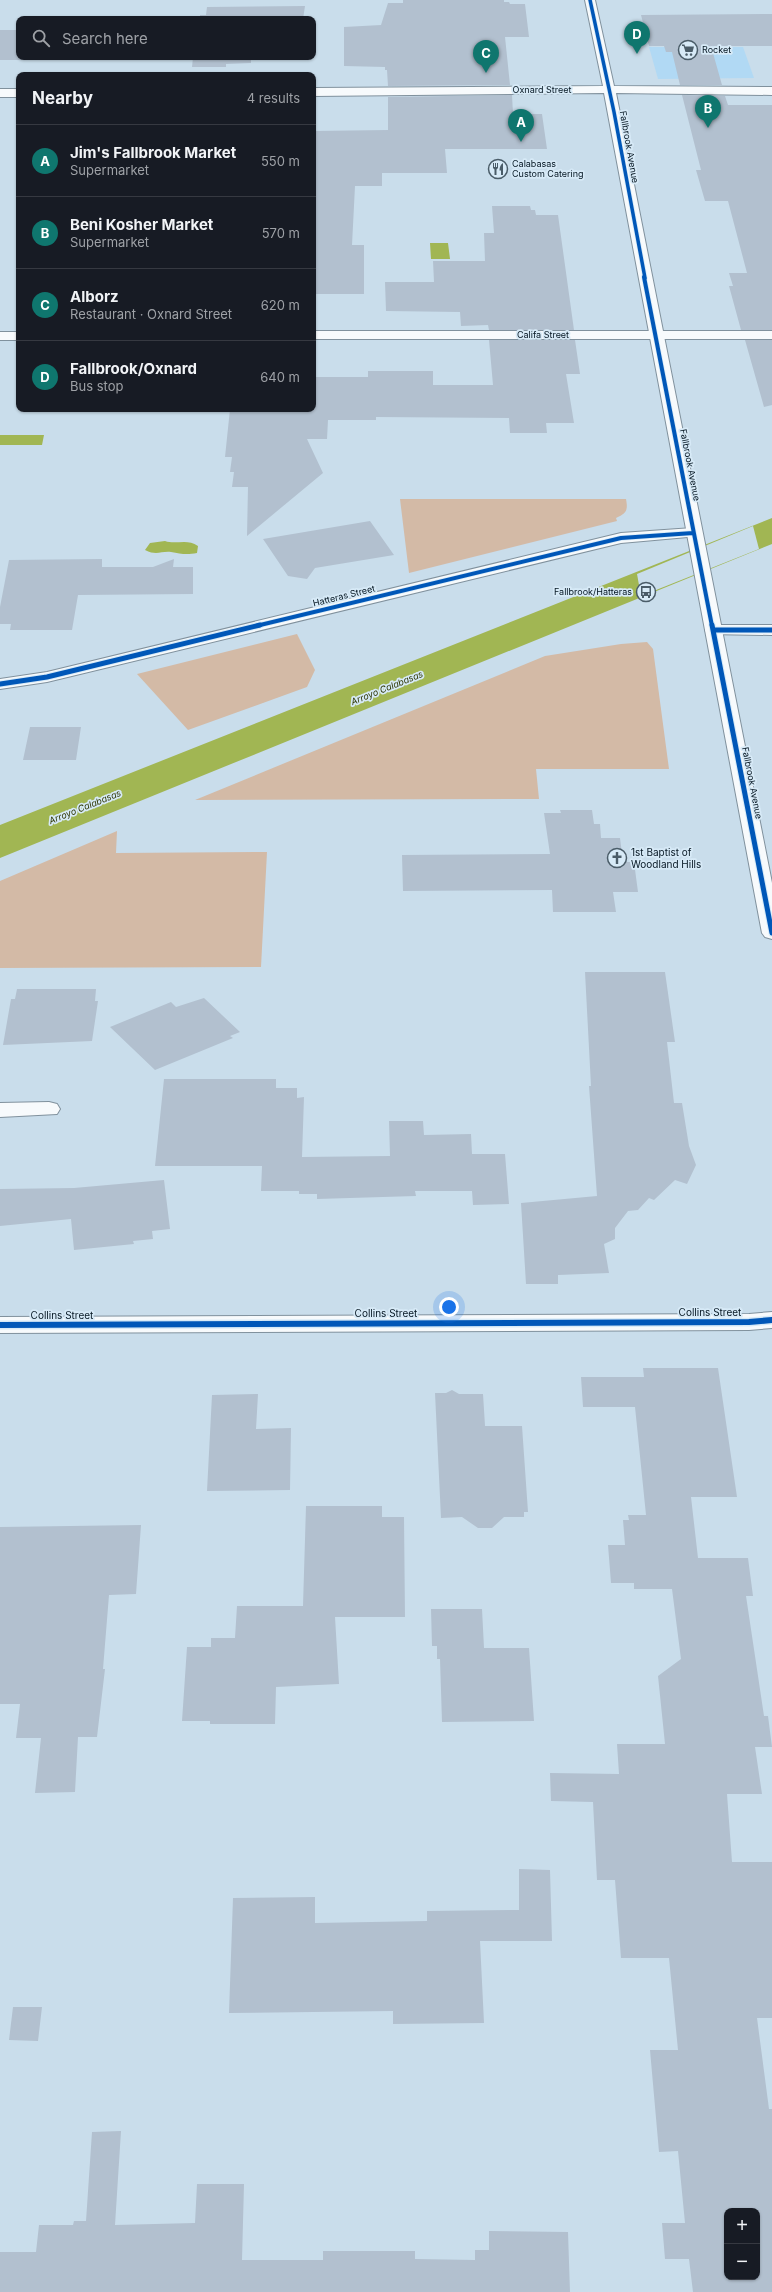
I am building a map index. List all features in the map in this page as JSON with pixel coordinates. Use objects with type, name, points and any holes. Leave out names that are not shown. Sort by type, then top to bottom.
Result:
[{"type":"main road","name":"Fallbrook Avenue","points":[[590,0],[654,335],[772,933]]},
{"type":"main road","name":"Oxnard Street","points":[[316,92],[608,90],[772,91]]},
{"type":"main road","points":[[0,92],[16,92]]},
{"type":"main road","name":"Califa Street","points":[[316,335],[772,335]]},
{"type":"main road","points":[[0,336],[16,336]]},
{"type":"main road","name":"Hatteras Street","points":[[0,684],[47,677],[621,538],[693,532]]},
{"type":"main road","points":[[713,630],[772,630]]},
{"type":"main road","points":[[0,1110],[49,1110]]},
{"type":"main road","name":"Collins Street","points":[[0,1325],[741,1322],[772,1320]]},
{"type":"shaded area","points":[[649,47],[743,47],[754,78],[658,79]]},
{"type":"shaded area","points":[[400,499],[626,499],[627,506],[625,513],[616,518],[617,521],[409,573]]},
{"type":"shaded area","points":[[297,634],[315,670],[307,687],[188,730],[137,674]]},
{"type":"shaded area","points":[[647,642],[653,649],[669,769],[536,769],[539,799],[195,800],[545,656],[621,644]]},
{"type":"shaded area","points":[[117,831],[116,853],[267,852],[261,967],[0,968],[0,881]]},
{"type":"water","points":[[430,243],[448,243],[450,259],[431,259]]},
{"type":"water","points":[[0,435],[44,435],[42,445],[0,445]]},
{"type":"water","name":"Arroyo Calabasas","points":[[772,518],[772,544],[0,858],[0,825]]},
{"type":"water","points":[[165,541],[190,542],[198,546],[197,553],[156,553],[145,550],[150,543]]},
{"type":"pier","points":[[753,526],[759,549],[641,596],[637,574]]},
{"type":"building","points":[[403,0],[504,0],[504,2],[509,2],[510,4],[525,4],[529,37],[505,37],[510,85],[388,86],[387,70],[385,70],[385,67],[344,66],[344,27],[381,25],[388,3],[403,3]]},
{"type":"building","points":[[305,6],[303,16],[200,16],[206,15],[207,7]]},
{"type":"building","points":[[772,14],[772,46],[711,46],[722,85],[680,85],[672,52],[666,52],[664,46],[649,46],[641,15]]},
{"type":"building","points":[[0,30],[16,30],[16,60],[0,60]]},
{"type":"building","points":[[193,60],[251,60],[251,63],[226,64],[226,67],[192,67]]},
{"type":"building","points":[[512,95],[513,114],[542,114],[547,149],[445,149],[447,173],[382,173],[382,186],[355,186],[352,245],[364,245],[364,294],[316,294],[316,131],[388,130],[388,97]]},
{"type":"building","points":[[682,95],[725,96],[728,105],[772,105],[772,330],[741,330],[729,286],[733,286],[729,273],[747,273],[728,201],[705,201],[696,170],[701,170]]},
{"type":"building","points":[[492,206],[530,206],[531,210],[535,210],[536,215],[558,215],[574,330],[489,330],[488,325],[461,326],[460,312],[386,311],[385,282],[434,282],[433,261],[485,261],[484,233],[494,233]]},
{"type":"building","points":[[489,340],[575,340],[580,374],[566,374],[574,423],[546,423],[547,433],[510,433],[509,418],[376,417],[376,420],[328,420],[327,439],[307,439],[323,473],[247,536],[248,487],[232,487],[234,472],[230,472],[232,457],[225,457],[230,412],[316,412],[316,377],[368,377],[368,371],[433,371],[433,385],[493,385]]},
{"type":"building","points":[[745,340],[772,340],[772,405],[764,407]]},
{"type":"building","points":[[370,521],[394,555],[315,568],[307,579],[288,576],[263,539]]},
{"type":"building","points":[[102,559],[102,567],[153,567],[174,559],[173,567],[193,567],[193,594],[78,595],[72,630],[10,630],[11,624],[0,624],[0,607],[9,560]]},
{"type":"building","points":[[30,727],[81,727],[76,760],[23,760]]},
{"type":"building","points":[[560,810],[592,810],[594,824],[600,824],[601,838],[620,838],[623,862],[634,862],[638,892],[613,892],[616,912],[553,912],[552,890],[403,891],[402,855],[550,854],[544,813],[561,813]]},
{"type":"building","points":[[585,972],[665,972],[675,1042],[667,1042],[674,1103],[682,1103],[689,1146],[696,1165],[687,1184],[675,1180],[654,1200],[649,1198],[638,1210],[628,1211],[615,1228],[615,1239],[604,1244],[609,1273],[558,1275],[558,1284],[526,1284],[521,1203],[597,1196],[589,1086],[591,1086]]},
{"type":"building","points":[[17,989],[96,989],[95,1001],[98,1001],[92,1041],[3,1045],[11,999],[15,999]]},
{"type":"building","points":[[204,998],[240,1032],[230,1036],[233,1038],[155,1070],[110,1027],[171,1002],[176,1007]]},
{"type":"building","points":[[164,1079],[276,1079],[276,1088],[297,1088],[297,1098],[304,1097],[302,1157],[390,1156],[389,1121],[423,1121],[424,1135],[471,1134],[472,1154],[505,1154],[509,1204],[473,1205],[472,1191],[415,1191],[416,1196],[317,1199],[317,1194],[299,1194],[299,1191],[261,1191],[262,1166],[155,1166]]},
{"type":"building","points":[[164,1180],[170,1229],[152,1231],[153,1239],[133,1241],[134,1244],[74,1250],[71,1219],[0,1226],[0,1189],[74,1188]]},
{"type":"building","points":[[643,1368],[718,1368],[737,1497],[691,1497],[698,1558],[748,1558],[753,1596],[746,1596],[764,1716],[768,1716],[772,1747],[755,1747],[762,1794],[727,1794],[732,1862],[772,1862],[772,2018],[757,2018],[769,2109],[772,2109],[772,2292],[693,2292],[689,2259],[665,2259],[662,2223],[685,2223],[678,2151],[659,2152],[650,2050],[678,2050],[669,1958],[621,1958],[615,1880],[597,1880],[593,1802],[551,1801],[550,1773],[619,1774],[617,1744],[665,1744],[658,1676],[681,1659],[672,1589],[634,1589],[634,1583],[611,1583],[608,1545],[625,1545],[623,1520],[629,1520],[628,1515],[646,1515],[635,1407],[583,1407],[581,1377],[644,1377]]},
{"type":"building","points":[[452,1390],[459,1394],[483,1394],[485,1426],[522,1426],[528,1512],[524,1512],[524,1517],[504,1517],[492,1528],[478,1528],[462,1517],[441,1518],[435,1393],[446,1393]]},
{"type":"building","points":[[258,1394],[256,1429],[291,1428],[290,1490],[207,1491],[212,1395]]},
{"type":"building","points":[[306,1506],[382,1506],[382,1517],[404,1517],[405,1617],[335,1617],[339,1684],[276,1687],[275,1724],[210,1724],[210,1721],[182,1721],[187,1647],[211,1647],[211,1638],[235,1638],[237,1606],[303,1606]]},
{"type":"building","points":[[141,1525],[136,1594],[109,1595],[103,1669],[105,1669],[97,1737],[78,1737],[75,1792],[35,1793],[41,1738],[16,1738],[20,1704],[0,1704],[0,1527]]},
{"type":"building","points":[[431,1609],[482,1609],[484,1648],[529,1648],[534,1721],[442,1722],[440,1659],[437,1659],[437,1646],[432,1646]]},
{"type":"building","points":[[519,1869],[550,1870],[552,1941],[480,1941],[484,2023],[393,2024],[393,2011],[229,2013],[233,1898],[315,1897],[315,1923],[427,1921],[427,1911],[519,1910]]},
{"type":"building","points":[[13,2007],[42,2007],[38,2041],[9,2040]]},
{"type":"building","points":[[121,2131],[115,2225],[195,2223],[197,2184],[244,2184],[242,2260],[323,2260],[323,2251],[415,2251],[415,2259],[475,2260],[475,2250],[489,2250],[489,2231],[568,2232],[570,2292],[0,2292],[0,2252],[36,2252],[39,2225],[73,2225],[74,2221],[86,2221],[92,2132]]},
{"type":"cycle path","points":[[590,0],[614,112],[655,335],[772,933]]},
{"type":"cycle path","points":[[0,684],[47,677],[621,538],[693,533]]},
{"type":"cycle path","points":[[713,630],[772,630]]},
{"type":"cycle path","points":[[0,1325],[749,1322],[772,1320]]},
{"type":"place","name":"Rocket","points":[[688,50]]},
{"type":"place","name":"Fallbrook/Oxnard","points":[[637,54]]},
{"type":"place","name":"Alborz","points":[[486,73]]},
{"type":"place","name":"Beni Kosher Market","points":[[708,128]]},
{"type":"place","name":"Jim's Fallbrook Market","points":[[521,142]]},
{"type":"place","name":"Calabasas Custom Catering","points":[[498,169]]},
{"type":"place","name":"Fallbrook/Hatteras","points":[[646,592]]},
{"type":"place","name":"1st Baptist of Woodland Hills","points":[[617,858]]}]
